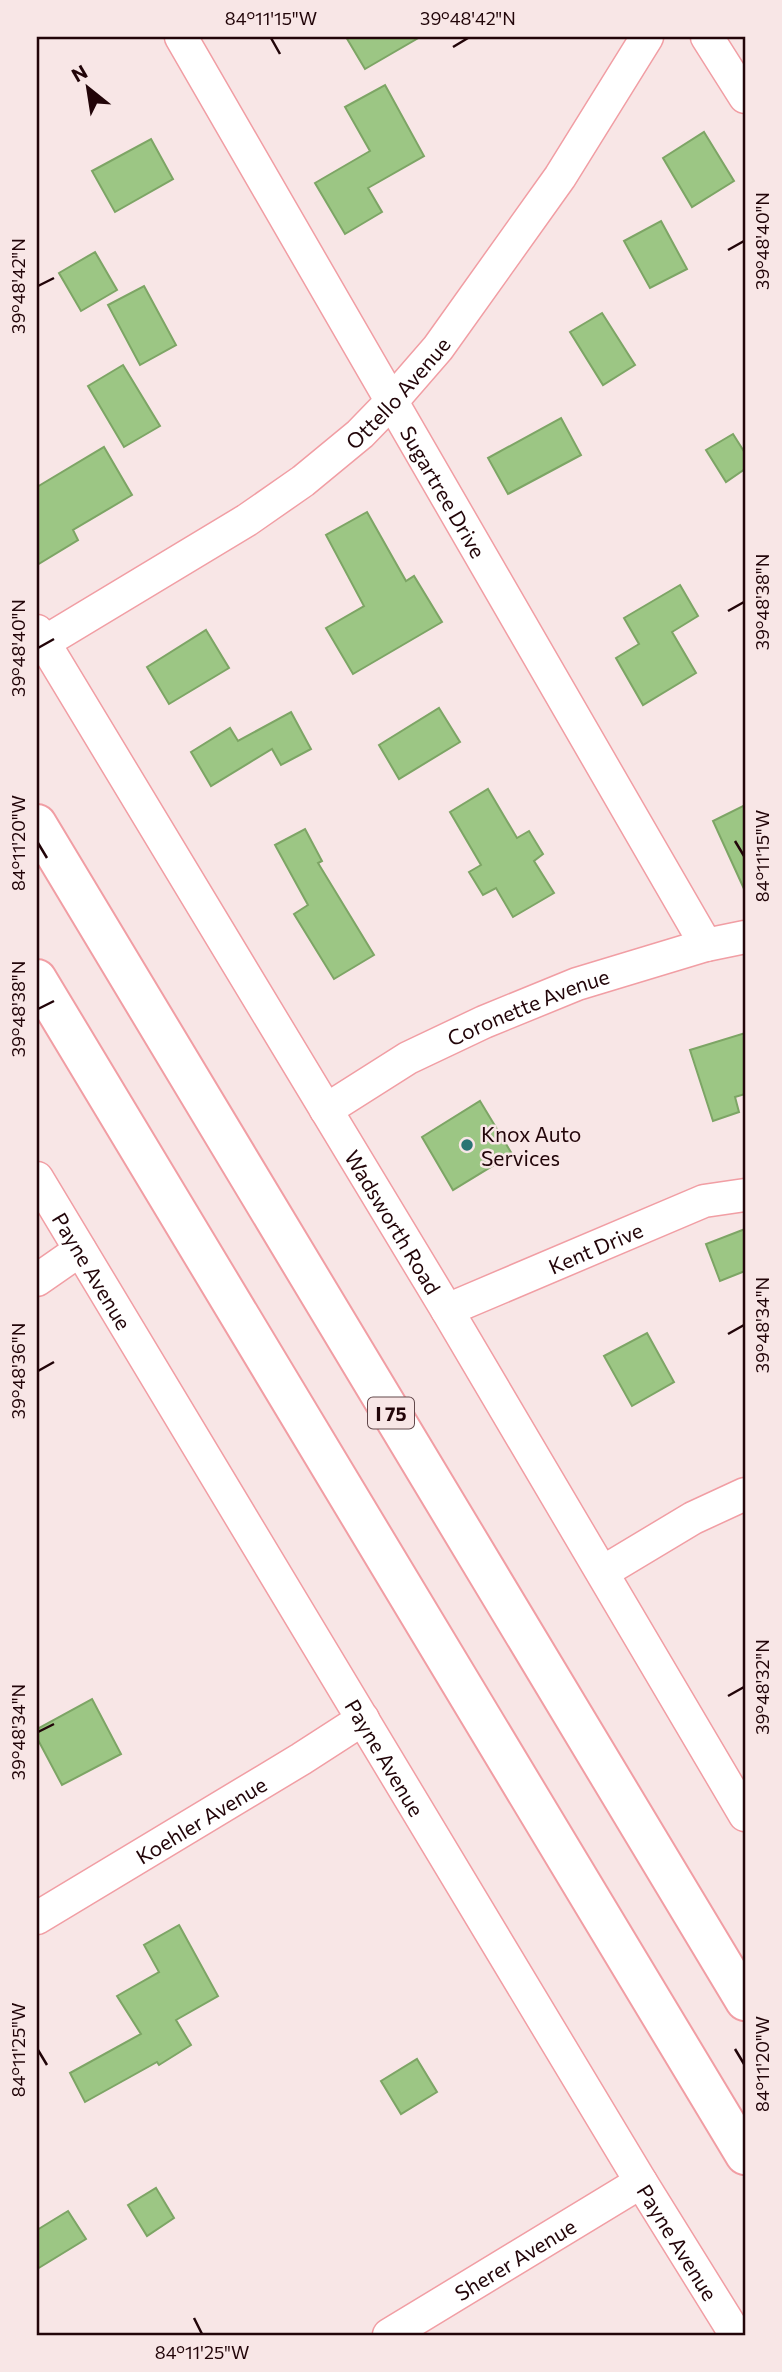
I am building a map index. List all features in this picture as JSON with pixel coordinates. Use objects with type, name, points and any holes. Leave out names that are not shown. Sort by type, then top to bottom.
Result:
[{"type":"highway","name":"I 75","points":[[37,824],[745,2001]]},
{"type":"highway","points":[[37,979],[745,2155]]},
{"type":"street","name":"Sugartree Drive","points":[[181,37],[706,945]]},
{"type":"street","name":"Ottello Avenue","points":[[40,637],[258,512],[303,481],[351,442],[392,401],[438,348],[552,188],[647,37]]},
{"type":"street","points":[[707,37],[745,97]]},
{"type":"street","name":"Wadsworth Road","points":[[40,637],[447,1310],[745,1815]]},
{"type":"street","name":"Coronette Avenue","points":[[326,1110],[408,1058],[484,1021],[578,984],[706,945],[745,937]]},
{"type":"street","name":"Payne Avenue","points":[[37,1178],[641,2182],[736,2335]]},
{"type":"street","name":"Kent Drive","points":[[447,1310],[704,1200],[745,1195]]},
{"type":"street","points":[[37,1280],[80,1251]]},
{"type":"street","points":[[603,1572],[693,1518],[745,1494]]},
{"type":"street","name":"Koehler Avenue","points":[[37,1918],[363,1719]]},
{"type":"street","name":"Sherer Avenue","points":[[389,2335],[641,2182]]},
{"type":"building","points":[[346,37],[420,37],[365,69]]},
{"type":"building","points":[[385,85],[424,156],[368,188],[382,212],[345,234],[315,183],[370,151],[345,107]]},
{"type":"building","points":[[704,132],[734,181],[692,207],[663,158]]},
{"type":"building","points":[[151,139],[173,179],[115,212],[92,171]]},
{"type":"building","points":[[661,221],[687,269],[650,288],[624,241]]},
{"type":"building","points":[[95,252],[117,290],[81,311],[59,273]]},
{"type":"building","points":[[144,286],[176,345],[140,365],[108,305]]},
{"type":"building","points":[[602,313],[635,365],[603,385],[570,332]]},
{"type":"building","points":[[123,365],[160,426],[124,447],[88,386]]},
{"type":"building","points":[[561,418],[581,455],[508,494],[488,458]]},
{"type":"building","points":[[733,434],[745,453],[745,469],[726,482],[706,450]]},
{"type":"building","points":[[104,447],[132,495],[73,530],[78,540],[37,565],[37,487]]},
{"type":"building","points":[[367,512],[406,581],[414,576],[442,622],[353,674],[326,628],[364,606],[326,535]]},
{"type":"building","points":[[680,585],[698,616],[672,632],[696,673],[643,705],[616,658],[639,644],[624,618]]},
{"type":"building","points":[[206,630],[229,668],[169,704],[147,667]]},
{"type":"building","points":[[439,708],[460,742],[399,779],[379,745]]},
{"type":"building","points":[[291,712],[311,749],[281,765],[272,749],[211,786],[191,752],[230,728],[238,741]]},
{"type":"building","points":[[488,789],[517,838],[529,831],[543,854],[534,861],[554,893],[513,917],[496,888],[483,895],[469,872],[481,865],[450,812]]},
{"type":"building","points":[[745,805],[745,891],[713,821]]},
{"type":"building","points":[[305,829],[322,861],[318,863],[374,955],[334,979],[294,914],[308,905],[275,845]]},
{"type":"building","points":[[745,1033],[745,1094],[735,1097],[739,1112],[713,1121],[690,1050]]},
{"type":"building","name":"Knox Auto Services","points":[[480,1101],[512,1154],[453,1190],[422,1137]]},
{"type":"building","points":[[745,1229],[745,1271],[720,1281],[706,1244]]},
{"type":"building","points":[[647,1333],[674,1382],[632,1406],[604,1356]]},
{"type":"building","points":[[92,1699],[121,1754],[62,1785],[37,1738],[37,1729]]},
{"type":"building","points":[[179,1925],[218,1996],[176,2020],[191,2045],[159,2065],[157,2062],[85,2102],[70,2073],[141,2034],[117,1996],[159,1972],[144,1945]]},
{"type":"building","points":[[417,2059],[437,2092],[401,2114],[381,2081]]},
{"type":"building","points":[[156,2188],[174,2218],[147,2236],[128,2205]]},
{"type":"building","points":[[68,2211],[86,2239],[37,2269],[37,2230]]},
{"type":"place","name":"Knox Auto Services","points":[[467,1145]]}]
